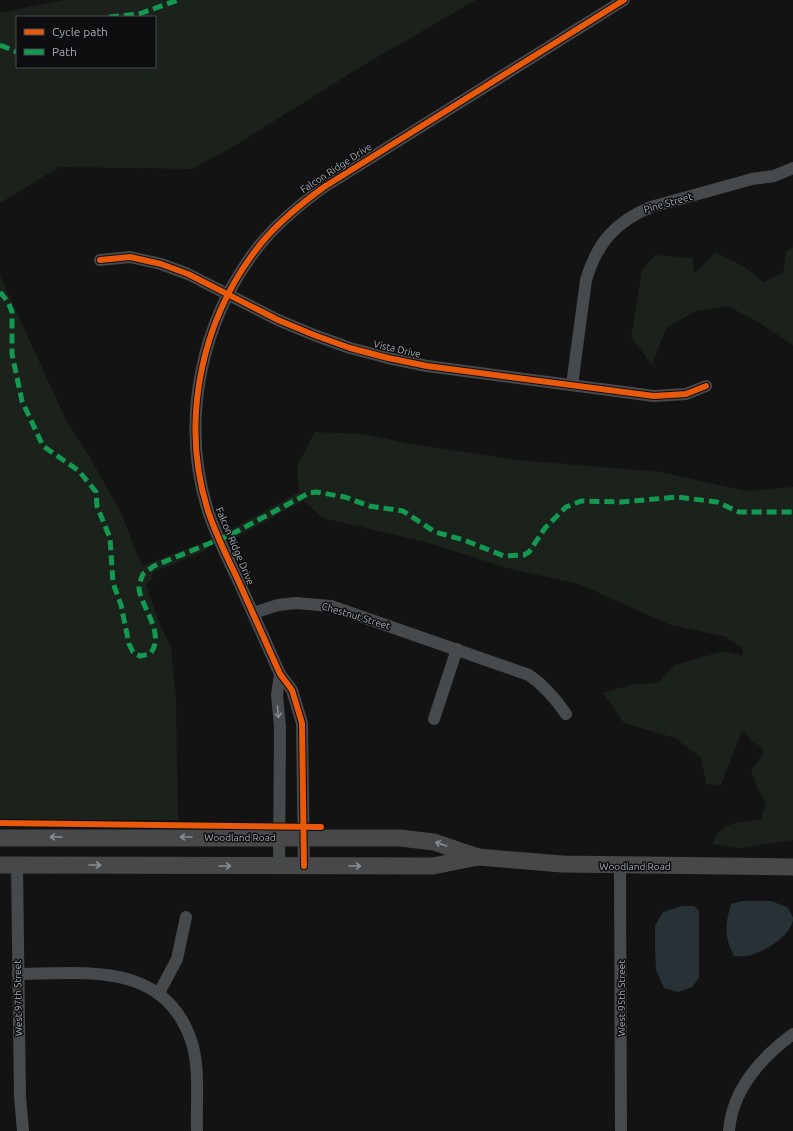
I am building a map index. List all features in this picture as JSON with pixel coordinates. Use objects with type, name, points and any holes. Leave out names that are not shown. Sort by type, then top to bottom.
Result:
[{"type":"main road","name":"Woodland Road","points":[[0,838],[400,838],[434,842],[478,857],[562,864],[620,866],[793,867]]},
{"type":"main road","name":"Woodland Road","points":[[0,865],[433,866],[478,857]]},
{"type":"street","name":"Falcon Ridge Drive","points":[[304,866],[302,723],[292,690],[280,674],[214,528],[202,486],[197,456],[196,425],[201,370],[209,341],[228,294],[248,260],[264,240],[299,205],[324,186],[624,0]]},
{"type":"street","name":"Pine Street","points":[[572,385],[586,280],[591,264],[599,248],[609,235],[636,213],[651,207],[752,179],[774,176],[793,168]]},
{"type":"street","name":"Vista Drive","points":[[100,260],[130,257],[145,259],[188,274],[278,320],[314,335],[381,356],[427,366],[670,397],[686,394],[706,386]]},
{"type":"street","name":"Chestnut Street","points":[[253,613],[278,605],[296,602],[331,606],[529,675],[542,684],[566,714]]},
{"type":"street","points":[[434,719],[458,649]]},
{"type":"street","points":[[279,866],[280,727],[277,695],[280,674]]},
{"type":"street","name":"West 97th Street","points":[[17,865],[20,1097],[23,1131]]},
{"type":"street","name":"West 95th Street","points":[[620,866],[621,1131]]},
{"type":"street","points":[[158,993],[177,959],[186,917]]},
{"type":"street","points":[[18,974],[111,974],[130,978],[158,993],[178,1017],[192,1043],[196,1072],[196,1131]]},
{"type":"street","points":[[729,1131],[739,1096],[752,1072],[775,1047],[793,1034]]},
{"type":"shaded area","points":[[63,0],[476,0],[362,66],[234,146],[192,169],[59,167],[0,203],[0,13]]},
{"type":"shaded area","points":[[793,247],[793,345],[758,322],[728,306],[696,311],[666,328],[652,365],[631,337],[642,270],[655,255],[693,258],[694,274],[715,252],[748,269],[763,282],[783,273],[786,252]]},
{"type":"shaded area","points":[[0,276],[66,420],[92,461],[121,513],[142,566],[204,542],[207,550],[152,573],[153,578],[146,585],[161,627],[171,647],[176,698],[178,820],[0,820]]},
{"type":"shaded area","points":[[315,432],[362,434],[412,444],[518,460],[661,472],[745,491],[793,487],[793,840],[740,848],[712,844],[716,836],[726,827],[739,822],[761,819],[766,802],[758,790],[751,770],[763,755],[762,747],[754,743],[742,731],[721,785],[706,784],[701,758],[675,738],[624,723],[603,693],[634,684],[658,683],[675,665],[724,651],[743,656],[742,648],[726,637],[668,624],[579,584],[514,570],[425,542],[323,518],[303,501],[229,541],[225,533],[299,492],[297,466]]},
{"type":"shaded area","points":[[742,901],[771,901],[787,907],[793,918],[792,925],[782,937],[768,948],[753,955],[734,956],[728,943],[726,931],[731,904]]},
{"type":"shaded area","points":[[682,906],[694,906],[699,911],[699,978],[692,987],[678,992],[664,988],[656,970],[655,926],[663,912]]},
{"type":"marked path","points":[[119,16],[139,14],[178,0]]},
{"type":"marked path","points":[[0,45],[16,52]]},
{"type":"marked path","points":[[0,292],[8,302],[12,312],[12,354],[22,401],[43,446],[79,471],[96,492],[97,506],[110,538],[113,583],[121,605],[129,644],[133,652],[140,656],[150,654],[154,647],[155,638],[152,622],[139,589],[143,574],[154,566],[230,535],[309,493],[316,492],[345,497],[369,506],[403,511],[435,532],[464,540],[504,556],[524,555],[529,552],[545,528],[566,507],[581,501],[622,502],[677,497],[717,502],[739,512],[793,512]]},
{"type":"cycle path","points":[[304,866],[302,723],[292,690],[280,674],[222,546],[208,511],[200,476],[196,440],[197,405],[202,369],[211,335],[225,301],[242,270],[270,233],[300,206],[324,187],[624,0]]},
{"type":"cycle path","points":[[100,260],[130,257],[161,264],[188,274],[278,320],[314,335],[350,348],[388,358],[427,366],[654,396],[686,394],[706,386]]},
{"type":"cycle path","points":[[0,823],[321,827]]}]
